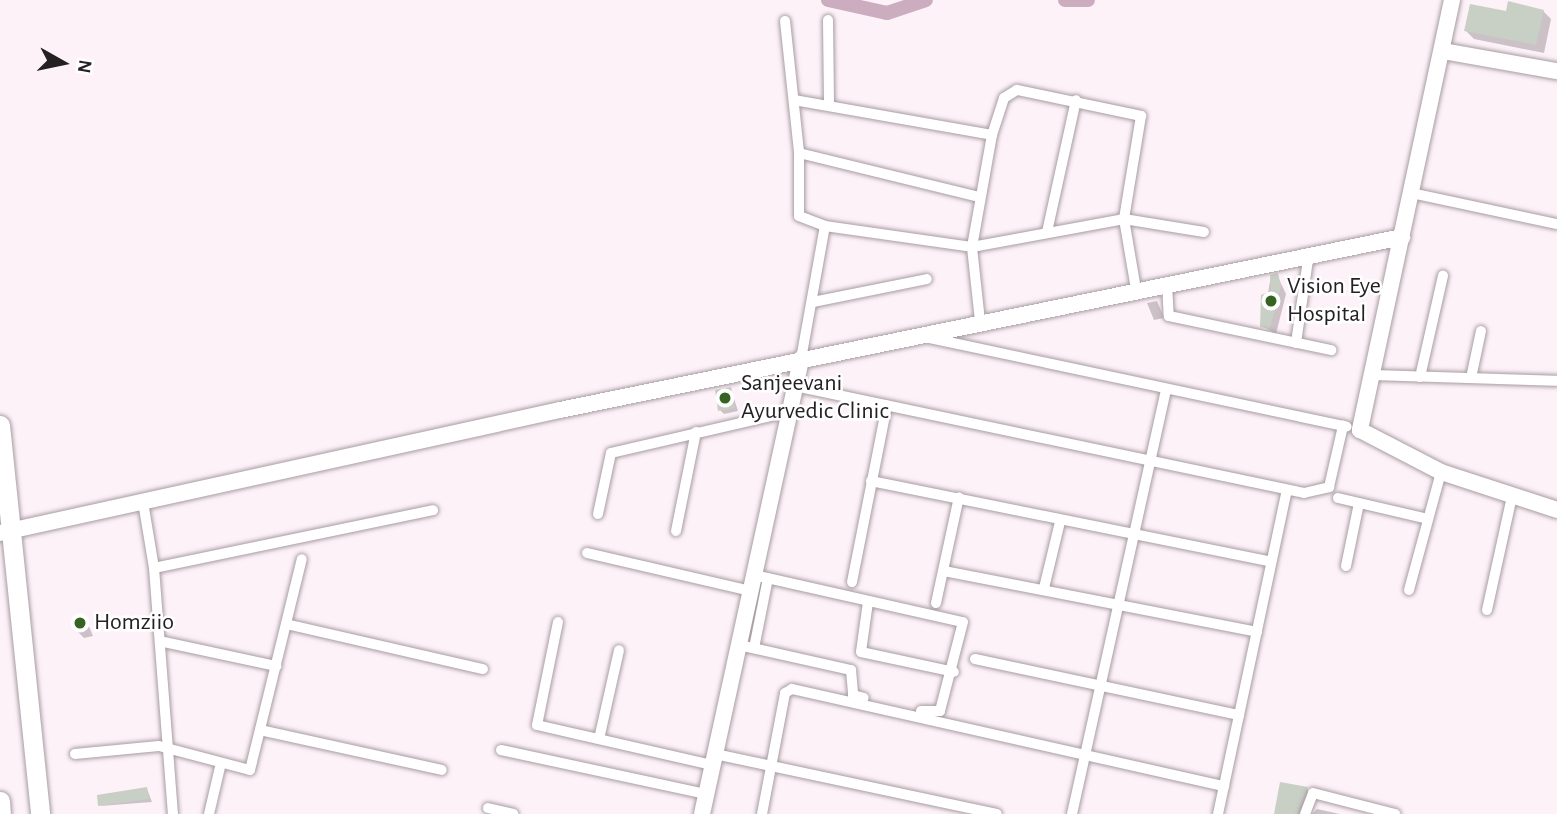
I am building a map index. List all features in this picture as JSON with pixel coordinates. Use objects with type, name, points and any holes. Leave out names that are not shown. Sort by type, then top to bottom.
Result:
[{"type":"highway","points":[[0,425],[7,562],[40,814]]},
{"type":"highway","points":[[0,801],[1,814]]},
{"type":"street","points":[[1360,430],[1452,0]]},
{"type":"street","points":[[785,20],[799,153],[799,216],[825,226],[972,247],[1124,219],[1204,232]]},
{"type":"street","points":[[828,20],[829,103]]},
{"type":"street","points":[[1443,51],[1557,71]]},
{"type":"street","points":[[980,321],[972,247],[992,135],[1010,92],[1076,100],[1141,116],[1124,219],[1136,289]]},
{"type":"street","points":[[794,100],[829,103],[992,135]]},
{"type":"street","points":[[1047,232],[1076,100]]},
{"type":"street","points":[[799,153],[980,197]]},
{"type":"street","points":[[1411,194],[1557,224]]},
{"type":"street","points":[[702,814],[714,759],[750,647],[789,412],[813,302],[825,226]]},
{"type":"street","points":[[6,531],[980,321],[1167,283],[1308,260],[1402,237]]},
{"type":"street","points":[[1296,342],[1308,260]]},
{"type":"street","points":[[1420,377],[1443,276]]},
{"type":"street","points":[[813,302],[928,279]]},
{"type":"street","points":[[1167,283],[1169,316],[1331,350]]},
{"type":"street","points":[[1471,378],[1481,331]]},
{"type":"street","points":[[914,335],[1360,430],[1441,472],[1557,510]]},
{"type":"street","points":[[1370,375],[1557,381]]},
{"type":"street","points":[[795,386],[1287,490],[1317,494],[1329,487],[1343,426]]},
{"type":"street","points":[[1072,814],[1166,389]]},
{"type":"street","points":[[852,582],[887,405]]},
{"type":"street","points":[[598,514],[611,453],[789,412]]},
{"type":"street","points":[[676,531],[696,432]]},
{"type":"street","points":[[1409,590],[1441,472]]},
{"type":"street","points":[[871,481],[959,497],[1060,522],[1271,562]]},
{"type":"street","points":[[1217,814],[1287,490]]},
{"type":"street","points":[[1487,610],[1512,496]]},
{"type":"street","points":[[936,603],[959,497]]},
{"type":"street","points":[[1339,498],[1428,519]]},
{"type":"street","points":[[143,502],[164,642],[173,814]]},
{"type":"street","points":[[1346,566],[1359,503]]},
{"type":"street","points":[[154,568],[433,510]]},
{"type":"street","points":[[1044,588],[1060,522]]},
{"type":"street","points":[[587,553],[761,581],[868,602],[963,622],[954,672],[940,711],[928,713],[853,695],[850,670],[860,652],[868,602]]},
{"type":"street","points":[[75,754],[170,749],[250,770],[302,559]]},
{"type":"street","points":[[944,570],[1256,632]]},
{"type":"street","points":[[558,622],[537,725],[714,759],[769,765],[997,814]]},
{"type":"street","points":[[286,624],[483,670]]},
{"type":"street","points":[[164,642],[276,666]]},
{"type":"street","points":[[750,647],[850,670]]},
{"type":"street","points":[[599,739],[619,650]]},
{"type":"street","points":[[860,652],[954,672]]},
{"type":"street","points":[[975,659],[1239,715]]},
{"type":"street","points":[[762,814],[769,765],[785,693],[792,689],[1085,758],[1224,786]]},
{"type":"street","points":[[260,730],[442,770]]},
{"type":"street","points":[[501,750],[706,794]]},
{"type":"street","points":[[209,814],[221,763]]},
{"type":"street","points":[[1305,814],[1312,793],[1395,814]]},
{"type":"street","points":[[488,808],[513,814]]},
{"type":"building","points":[[1508,1],[1544,10],[1536,45],[1464,31],[1470,4],[1506,11]]},
{"type":"building","points":[[1278,273],[1281,286],[1270,329],[1260,327],[1261,295],[1271,291],[1270,275]]},
{"type":"building","points":[[731,387],[735,408],[718,411],[715,390]]},
{"type":"building","points":[[1280,782],[1308,787],[1297,814],[1274,814]]},
{"type":"building","points":[[147,787],[149,799],[98,806],[97,795]]},
{"type":"waterway","points":[[828,0],[887,13],[926,0]]},
{"type":"waterway","points":[[1065,0],[1088,0]]},
{"type":"place","name":"Vision Eye Hospital","points":[[1271,301]]},
{"type":"place","name":"Sanjeevani Ayurvedic Clinic","points":[[725,398]]},
{"type":"place","name":"Homziio","points":[[80,623]]}]
